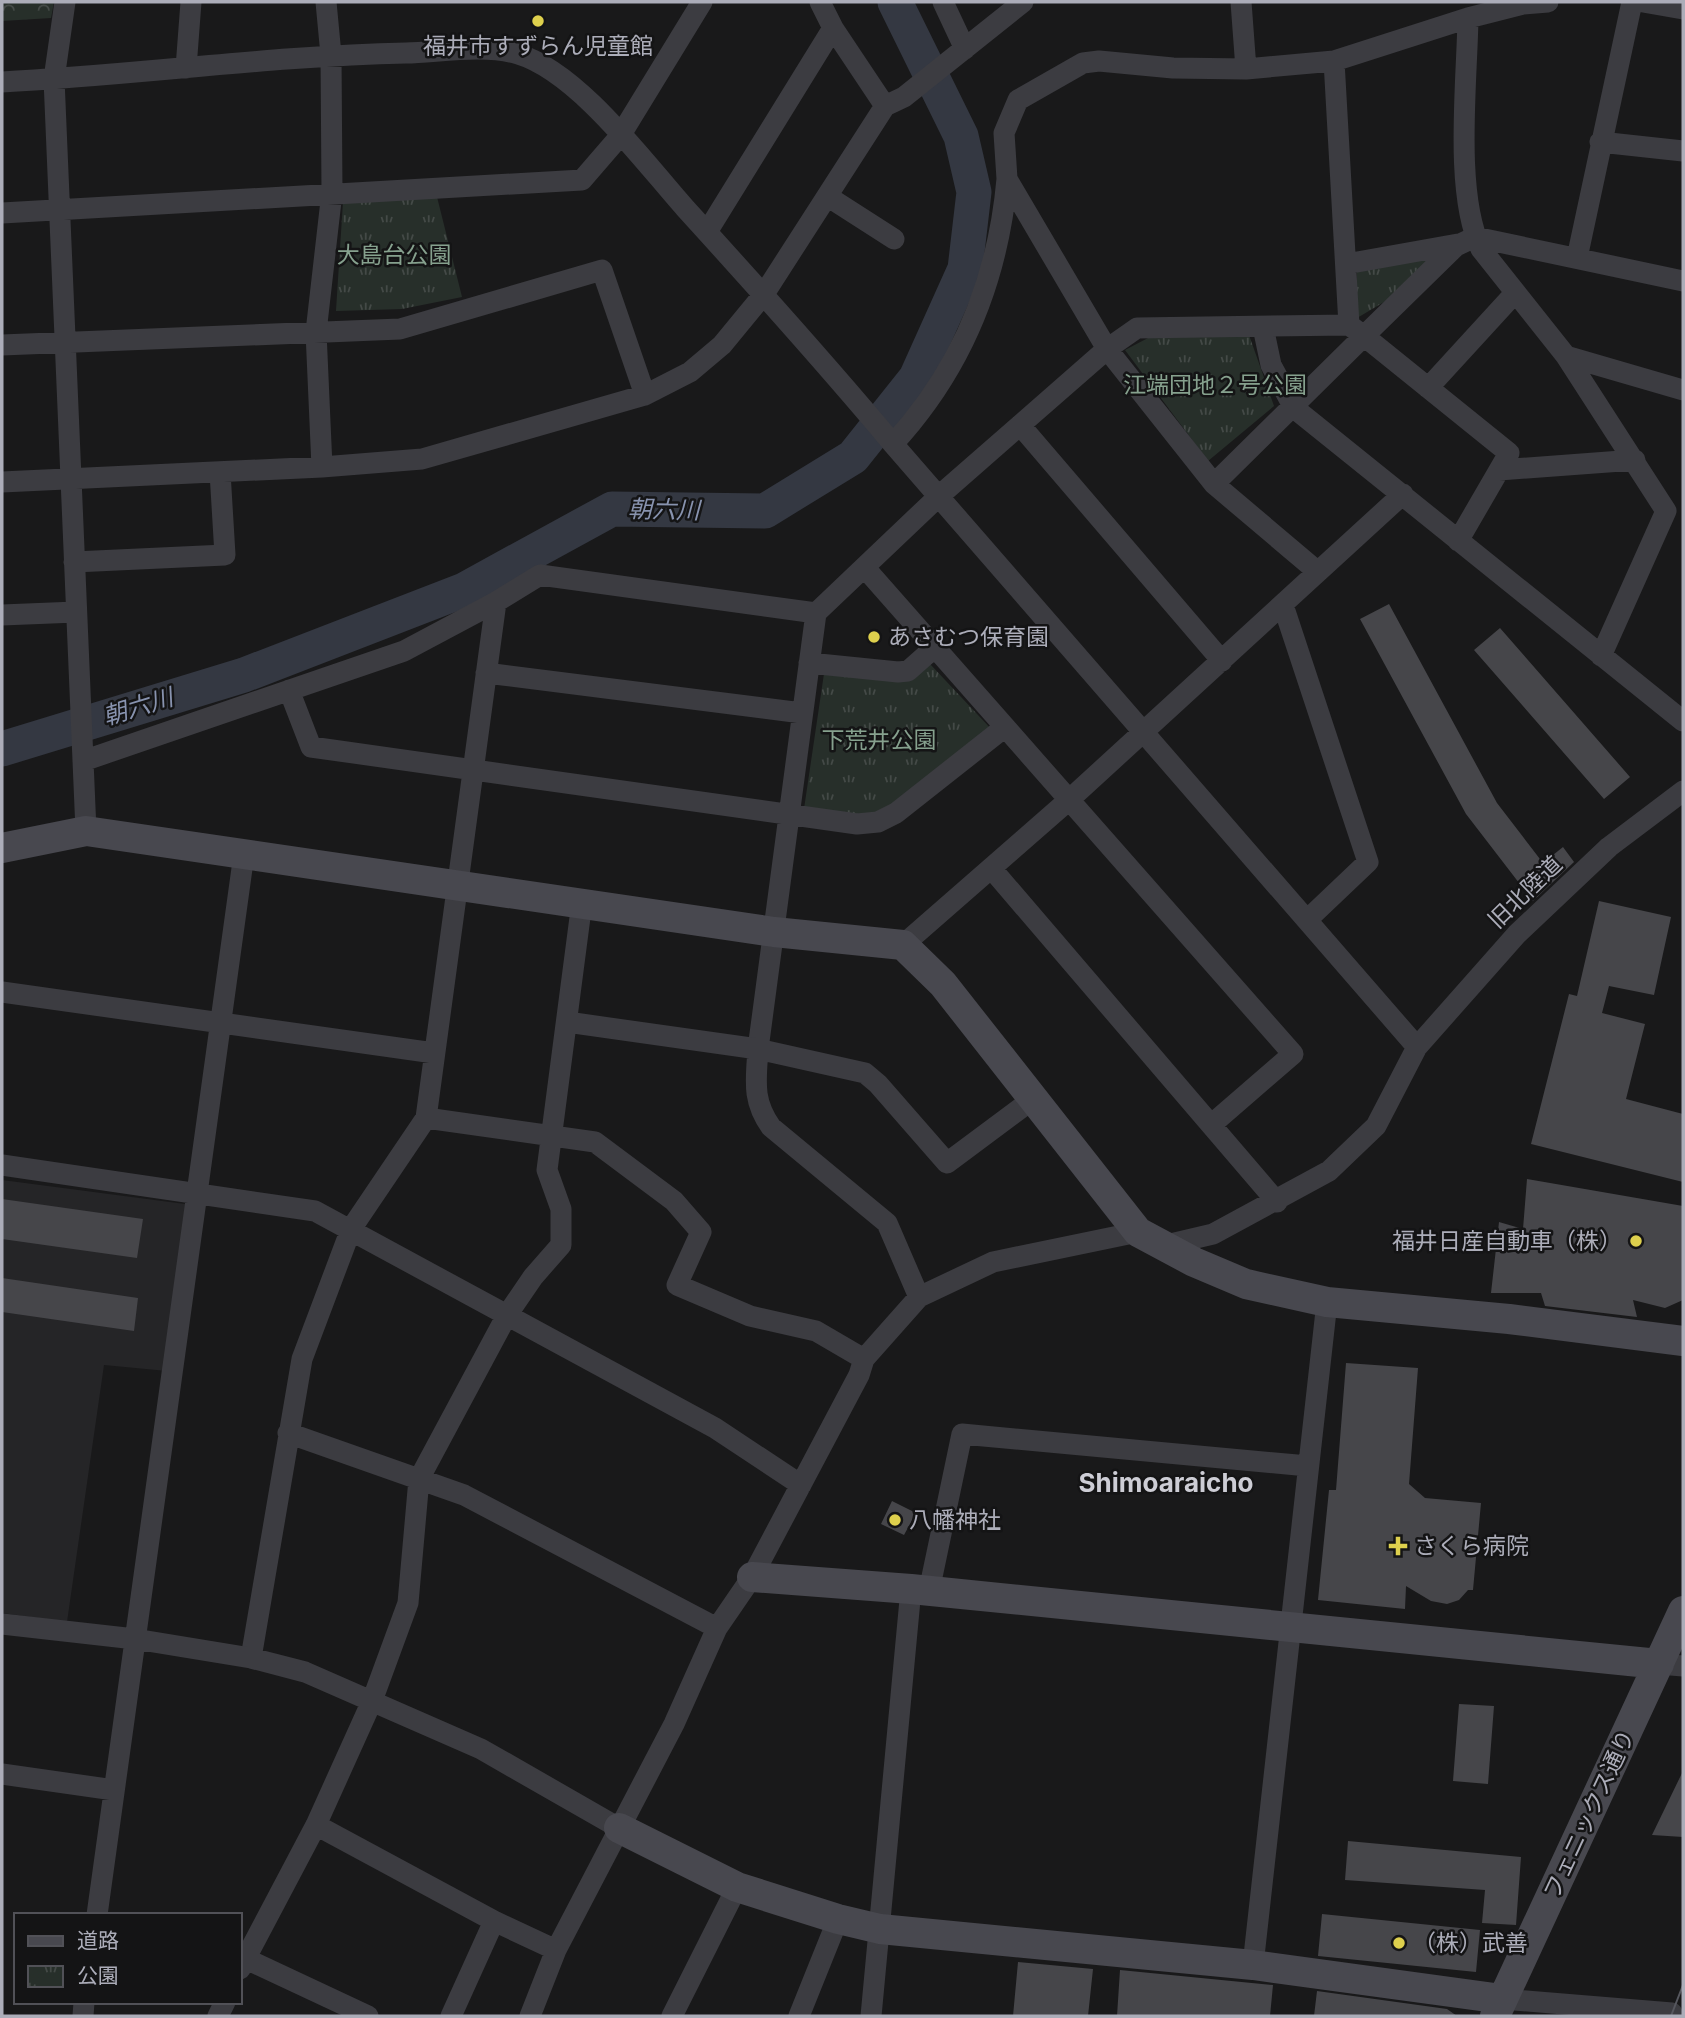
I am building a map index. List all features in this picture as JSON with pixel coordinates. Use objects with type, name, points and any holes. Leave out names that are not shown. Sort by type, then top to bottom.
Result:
[{"type":"street","points":[[65,2],[54,79],[86,831]]},
{"type":"street","points":[[186,68],[191,2]]},
{"type":"street","points":[[322,467],[316,332],[332,192],[331,55],[326,2]]},
{"type":"street","points":[[820,2],[834,28],[895,102]]},
{"type":"street","points":[[943,2],[959,54]]},
{"type":"street","points":[[1241,2],[1245,69]]},
{"type":"street","points":[[890,440],[919,417],[968,337],[992,274],[1003,223],[1007,178],[1004,133],[1018,100],[1083,63],[1099,61],[1173,68],[1245,69],[1334,61],[1468,18],[1496,6],[1548,2]]},
{"type":"street","points":[[1577,258],[1632,2]]},
{"type":"street","points":[[1643,2],[1683,9]]},
{"type":"street","points":[[2,482],[322,467],[422,459],[645,395],[690,372],[722,345],[764,294],[827,196],[895,102],[959,54],[1020,3]]},
{"type":"street","points":[[2,213],[332,192],[582,180],[620,136],[695,4]]},
{"type":"street","points":[[1468,18],[1465,200],[1468,241],[1566,356],[1674,515],[1601,656]]},
{"type":"street","points":[[707,232],[834,28]]},
{"type":"street","points":[[2,82],[331,55],[486,51],[517,54],[549,68],[570,83],[620,136],[849,389],[890,440],[1417,1047]]},
{"type":"street","points":[[1334,61],[1346,264],[1356,330]]},
{"type":"street","points":[[1600,142],[1683,151]]},
{"type":"street","points":[[1007,178],[1107,349],[1214,484],[1318,572]]},
{"type":"street","points":[[827,196],[894,239]]},
{"type":"street","points":[[1214,484],[1294,408],[1356,330],[1468,241]]},
{"type":"street","points":[[1346,264],[1468,241],[1577,258],[1683,281]]},
{"type":"street","points":[[2,345],[400,329],[603,270],[645,395]]},
{"type":"street","points":[[1428,387],[1515,293]]},
{"type":"street","points":[[1263,327],[1271,365],[1294,408],[1683,722]]},
{"type":"street","points":[[530,2016],[556,1950],[674,1724],[717,1628],[752,1577],[859,1376],[864,1359],[919,1297],[887,1223],[771,1127],[759,1109],[756,1086],[758,1049],[816,613],[939,496],[1107,349],[1137,328],[1263,327],[1356,330],[1509,453],[1458,541]]},
{"type":"street","points":[[1566,356],[1683,390]]},
{"type":"street","points":[[1020,425],[1222,662]]},
{"type":"street","points":[[1499,470],[1635,460]]},
{"type":"street","points":[[74,562],[225,555],[220,472]]},
{"type":"street","points":[[903,945],[1222,662],[1403,494]]},
{"type":"street","points":[[864,568],[1293,1054],[1211,1125]]},
{"type":"street","points":[[83,757],[404,651],[496,602],[540,575],[816,613]]},
{"type":"street","points":[[251,1658],[302,1359],[351,1229],[426,1118],[496,602]]},
{"type":"street","points":[[1283,605],[1368,863],[1307,920]]},
{"type":"street","points":[[2,615],[76,612]]},
{"type":"street","points":[[809,663],[908,671],[934,648]]},
{"type":"street","points":[[486,673],[802,713]]},
{"type":"street","points":[[289,690],[311,747],[857,824],[878,822],[897,813],[1005,727]]},
{"type":"street","name":"旧北陸道","points":[[919,1297],[993,1262],[1150,1239],[1213,1234],[1277,1202],[1329,1171],[1376,1126],[1417,1047],[1517,934],[1609,847],[1683,791]]},
{"type":"street","points":[[2,848],[86,831],[774,932],[903,945],[943,984],[1033,1099],[1150,1239],[1246,1284],[1326,1302],[1509,1319],[1683,1341]]},
{"type":"street","points":[[97,1913],[244,854]]},
{"type":"street","points":[[991,868],[1277,1202]]},
{"type":"street","points":[[368,2016],[242,1964],[316,1825],[372,1701],[408,1604],[419,1479],[507,1315],[533,1277],[561,1245],[561,1209],[547,1170],[582,902]]},
{"type":"street","points":[[2,992],[434,1053]]},
{"type":"street","points":[[567,1022],[758,1049],[865,1073],[878,1084],[947,1163],[1033,1099]]},
{"type":"street","points":[[426,1118],[551,1138],[595,1142],[674,1201],[701,1232],[677,1284],[750,1316],[816,1331],[864,1359]]},
{"type":"street","points":[[2,1165],[315,1211],[715,1428],[801,1485]]},
{"type":"street","points":[[1254,1965],[1326,1302]]},
{"type":"street","points":[[288,1433],[464,1495],[717,1628]]},
{"type":"street","points":[[871,2016],[920,1590],[962,1434],[1308,1466]]},
{"type":"street","points":[[752,1577],[920,1590],[1671,1665]]},
{"type":"street","name":"フェニックス通り","points":[[1498,2007],[1671,1665],[1683,1611]]},
{"type":"street","points":[[2,1624],[135,1639],[251,1658],[305,1672],[481,1749],[619,1828],[737,1886],[838,1919],[880,1929],[1254,1965],[1498,2007],[1672,2013]]},
{"type":"street","points":[[2,1774],[114,1790]]},
{"type":"street","points":[[316,1825],[494,1921],[556,1950]]},
{"type":"street","points":[[671,2016],[737,1886]]},
{"type":"street","points":[[799,2016],[838,1919]]},
{"type":"street","points":[[451,2016],[494,1921]]},
{"type":"shaded area","points":[[2,1180],[185,1204],[190,1213],[167,1371],[104,1365],[67,1622],[2,1613]]},
{"type":"green space","points":[[2,2],[54,2],[51,18],[2,21]]},
{"type":"green space","name":"大島台公園","points":[[437,197],[462,297],[402,309],[336,311],[343,202]]},
{"type":"green space","points":[[1443,253],[1401,292],[1357,318],[1357,272]]},
{"type":"green space","name":"江端団地２号公園","points":[[1249,335],[1274,406],[1208,461],[1125,350],[1150,337]]},
{"type":"green space","name":"下荒井公園","points":[[930,664],[993,731],[892,810],[868,817],[804,809],[825,667]]},
{"type":"building","points":[[1389,604],[1497,803],[1543,863],[1563,847],[1574,862],[1533,901],[1466,814],[1360,619]]},
{"type":"building","points":[[1500,628],[1630,777],[1604,799],[1474,650]]},
{"type":"building","points":[[1599,901],[1671,917],[1654,995],[1609,986],[1602,1013],[1645,1024],[1626,1099],[1683,1114],[1683,1182],[1531,1144],[1569,994],[1577,996]]},
{"type":"building","points":[[1527,1179],[1683,1206],[1683,1300],[1665,1308],[1633,1300],[1637,1317],[1545,1306],[1541,1293],[1491,1293],[1499,1222],[1523,1229]]},
{"type":"building","points":[[2,1199],[143,1219],[137,1258],[2,1239]]},
{"type":"building","points":[[2,1278],[138,1298],[134,1331],[2,1312]]},
{"type":"building","points":[[1346,1363],[1418,1368],[1409,1484],[1425,1498],[1481,1503],[1473,1590],[1468,1590],[1459,1600],[1447,1604],[1431,1601],[1406,1586],[1405,1609],[1318,1600],[1329,1490],[1336,1490]]},
{"type":"building","points":[[892,1501],[916,1513],[904,1535],[881,1524]]},
{"type":"building","points":[[1459,1704],[1494,1706],[1488,1784],[1453,1781]]},
{"type":"building","points":[[1683,1771],[1683,1837],[1652,1835]]},
{"type":"building","points":[[1348,1841],[1521,1857],[1516,1925],[1482,1923],[1485,1890],[1345,1880]]},
{"type":"building","name":"（株）武善","points":[[1322,1914],[1480,1930],[1476,1972],[1318,1956]]},
{"type":"building","points":[[1018,1962],[1093,1969],[1088,2016],[1013,2016]]},
{"type":"building","points":[[1120,1970],[1273,1985],[1270,2016],[1117,2016]]},
{"type":"building","points":[[1317,1991],[1447,2009],[1457,2016],[1314,2016]]},
{"type":"waterway","name":"朝六川","points":[[2,749],[244,675],[464,590],[612,509],[765,511],[853,457],[916,378],[965,269],[974,192],[961,136],[895,2]]},
{"type":"tram line","points":[[1671,2016],[1683,1985]]},
{"type":"place","name":"福井市すずらん児童館","points":[[538,21]]},
{"type":"place","name":"あさむつ保育園","points":[[874,637]]},
{"type":"place","name":"福井日産自動車（株）","points":[[1636,1241]]},
{"type":"place","name":"八幡神社","points":[[895,1520]]},
{"type":"place","name":"さくら病院","points":[[1398,1546]]},
{"type":"place","name":"（株）武善","points":[[1399,1943]]},
{"type":"district","name":"Shimoaraicho","points":[[1166,1483]]}]
